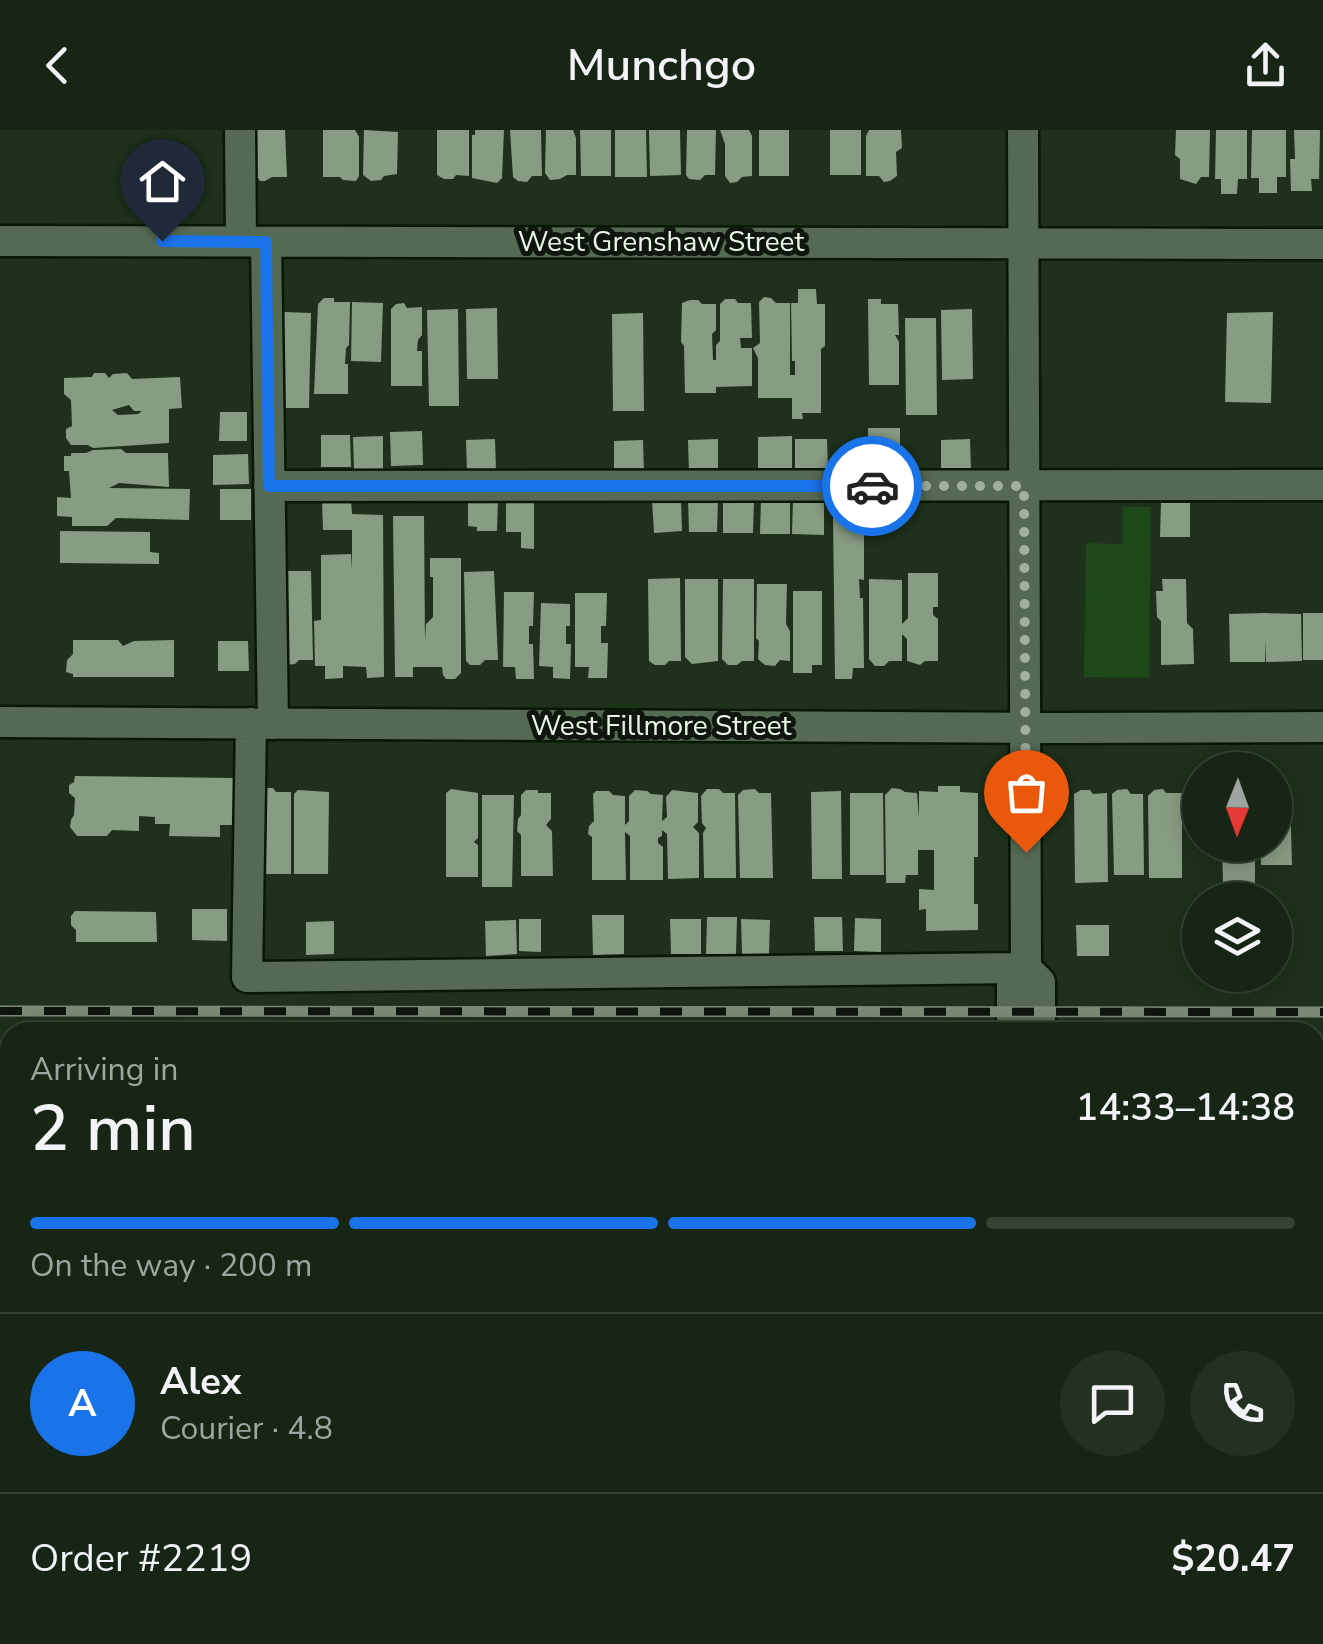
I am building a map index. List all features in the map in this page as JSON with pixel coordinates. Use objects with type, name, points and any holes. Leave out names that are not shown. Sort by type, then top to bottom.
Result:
[{"type":"street","points":[[240,130],[253,241],[269,486],[262,724],[247,977],[1026,968],[1040,982],[1040,1022]]},
{"type":"street","points":[[1012,1022],[1012,983],[1026,968],[1022,130]]},
{"type":"street","name":"West Grenshaw Street","points":[[0,241],[1323,244]]},
{"type":"street","points":[[269,486],[1323,486]]},
{"type":"street","name":"West Fillmore Street","points":[[0,722],[1323,727]]},
{"type":"green space","points":[[1123,507],[1151,507],[1149,678],[1084,677],[1086,543],[1123,544]]},
{"type":"building","points":[[256,130],[285,130],[287,177],[260,181],[256,175]]},
{"type":"building","points":[[323,130],[355,130],[359,137],[356,181],[323,177]]},
{"type":"building","points":[[364,130],[398,132],[397,174],[371,181],[363,175]]},
{"type":"building","points":[[437,130],[469,130],[469,176],[444,179],[437,175]]},
{"type":"building","points":[[475,130],[504,130],[502,178],[497,183],[472,178]]},
{"type":"building","points":[[510,130],[541,130],[542,176],[532,176],[527,182],[513,177]]},
{"type":"building","points":[[546,130],[573,130],[576,175],[550,180],[545,173]]},
{"type":"building","points":[[580,130],[611,130],[611,176],[581,176]]},
{"type":"building","points":[[615,130],[646,130],[647,177],[615,177]]},
{"type":"building","points":[[649,130],[680,130],[681,175],[650,176]]},
{"type":"building","points":[[687,130],[716,130],[715,175],[705,175],[700,180],[686,175]]},
{"type":"building","points":[[720,130],[749,130],[752,176],[730,183],[725,176],[725,144]]},
{"type":"building","points":[[759,130],[789,130],[789,176],[759,176]]},
{"type":"building","points":[[830,130],[861,130],[861,175],[830,175]]},
{"type":"building","points":[[869,130],[901,130],[902,148],[896,152],[897,176],[890,181],[866,176]]},
{"type":"building","points":[[1176,130],[1210,130],[1209,177],[1201,177],[1196,184],[1180,179],[1180,159],[1175,155]]},
{"type":"building","points":[[1216,130],[1247,130],[1247,179],[1238,179],[1237,194],[1221,194],[1221,179],[1215,179]]},
{"type":"building","points":[[1252,130],[1286,130],[1286,177],[1277,177],[1277,193],[1259,193],[1259,178],[1251,178]]},
{"type":"building","points":[[1294,130],[1320,130],[1319,179],[1311,179],[1312,191],[1291,191]]},
{"type":"building","points":[[798,289],[816,289],[817,304],[825,304],[825,346],[821,349],[821,413],[802,413],[803,419],[792,419],[792,398],[758,398],[758,358],[753,348],[760,343],[759,302],[764,297],[776,303],[790,303],[790,375],[795,375],[791,303],[798,303]]},
{"type":"building","points":[[324,298],[350,302],[345,364],[348,394],[314,394],[318,304]]},
{"type":"building","points":[[725,299],[751,303],[752,338],[740,338],[741,348],[752,348],[752,386],[716,387],[716,393],[685,393],[682,303],[698,300],[702,304],[716,304],[716,330],[712,334],[716,360],[720,304]]},
{"type":"building","points":[[868,299],[898,304],[899,335],[895,335],[899,342],[899,385],[869,385]]},
{"type":"building","points":[[352,302],[383,303],[381,362],[351,361]]},
{"type":"building","points":[[404,303],[407,308],[422,307],[422,335],[417,351],[422,351],[422,386],[391,386],[391,309]]},
{"type":"building","points":[[497,308],[498,379],[467,379],[466,309]]},
{"type":"building","points":[[458,309],[459,406],[429,406],[427,310]]},
{"type":"building","points":[[972,309],[973,379],[942,380],[941,310]]},
{"type":"building","points":[[283,312],[311,313],[309,408],[283,408]]},
{"type":"building","points":[[1273,312],[1271,403],[1225,402],[1227,313]]},
{"type":"building","points":[[643,313],[644,411],[613,411],[612,314]]},
{"type":"building","points":[[905,318],[936,318],[937,415],[906,415]]},
{"type":"building","points":[[94,373],[105,373],[109,378],[127,373],[132,379],[180,377],[182,408],[169,409],[169,443],[93,448],[71,445],[66,429],[72,426],[71,400],[64,394],[64,378],[92,377]],"holes":[[[129,405],[134,411],[142,411],[118,415],[112,410]]]},
{"type":"building","points":[[220,412],[247,412],[247,441],[219,441]]},
{"type":"building","points":[[868,428],[900,428],[900,473],[869,472]]},
{"type":"building","points":[[422,431],[423,465],[391,466],[390,432]]},
{"type":"building","points":[[321,435],[350,435],[351,467],[321,467]]},
{"type":"building","points":[[383,436],[383,469],[354,469],[353,437]]},
{"type":"building","points":[[792,436],[792,468],[758,468],[758,437]]},
{"type":"building","points":[[495,439],[496,471],[467,472],[466,440]]},
{"type":"building","points":[[718,439],[718,471],[689,472],[688,440]]},
{"type":"building","points":[[795,439],[827,439],[828,468],[795,468]]},
{"type":"building","points":[[970,439],[971,471],[941,472],[941,440]]},
{"type":"building","points":[[643,440],[644,473],[614,473],[614,441]]},
{"type":"building","points":[[121,449],[126,453],[168,453],[169,487],[119,483],[109,488],[190,489],[189,520],[116,518],[107,526],[72,526],[72,517],[57,516],[57,497],[71,498],[64,456]]},
{"type":"building","points":[[248,454],[249,484],[213,485],[213,455]]},
{"type":"building","points":[[220,489],[251,489],[251,520],[220,520]]},
{"type":"building","points":[[681,498],[682,531],[654,533],[652,499]]},
{"type":"building","points":[[688,498],[718,498],[717,532],[689,532]]},
{"type":"building","points":[[468,499],[498,499],[497,531],[477,531],[477,527],[468,526]]},
{"type":"building","points":[[761,499],[790,499],[790,534],[760,534]]},
{"type":"building","points":[[322,500],[351,500],[352,514],[383,515],[384,677],[367,678],[366,667],[343,666],[343,678],[325,679],[325,666],[315,666],[314,621],[321,620],[321,555],[351,554],[352,570],[352,530],[323,530]]},
{"type":"building","points":[[534,500],[534,549],[521,548],[521,532],[506,532],[506,501]]},
{"type":"building","points":[[754,500],[753,533],[723,533],[723,501]]},
{"type":"building","points":[[793,500],[824,501],[824,535],[792,534]]},
{"type":"building","points":[[1161,503],[1190,503],[1190,537],[1160,537]]},
{"type":"building","points":[[833,515],[864,515],[864,580],[859,579],[864,668],[853,668],[852,679],[835,679]]},
{"type":"building","points":[[393,516],[424,516],[425,641],[426,624],[433,617],[430,558],[461,558],[461,673],[455,679],[446,679],[442,667],[413,667],[413,677],[395,677]]},
{"type":"building","points":[[60,531],[150,532],[150,552],[159,553],[159,564],[60,563]]},
{"type":"building","points":[[279,571],[311,571],[313,660],[285,665]]},
{"type":"building","points":[[494,571],[498,660],[470,665],[466,661],[464,572]]},
{"type":"building","points":[[908,573],[938,573],[938,607],[933,607],[933,615],[938,619],[938,661],[920,665],[907,661],[907,639],[902,634],[902,661],[875,666],[869,659],[869,579],[902,580],[902,624],[908,618]]},
{"type":"building","points":[[680,578],[681,661],[655,665],[649,661],[648,579]]},
{"type":"building","points":[[685,579],[718,579],[718,661],[692,664],[685,657]]},
{"type":"building","points":[[723,579],[754,579],[754,661],[728,665],[722,659]]},
{"type":"building","points":[[1162,579],[1186,579],[1187,623],[1193,629],[1194,664],[1161,665],[1156,591],[1163,591]]},
{"type":"building","points":[[757,584],[787,584],[790,661],[780,660],[775,666],[758,659]]},
{"type":"building","points":[[793,591],[822,591],[822,665],[812,665],[812,673],[793,673]]},
{"type":"building","points":[[504,592],[534,592],[529,644],[533,644],[534,679],[516,679],[515,667],[503,667]]},
{"type":"building","points":[[575,593],[607,593],[601,643],[608,643],[607,678],[588,678],[589,667],[575,667]]},
{"type":"building","points":[[541,603],[570,604],[566,644],[571,644],[570,679],[553,678],[553,667],[539,666]]},
{"type":"building","points":[[1303,613],[1323,613],[1323,660],[1303,660]]},
{"type":"building","points":[[1229,614],[1301,614],[1302,661],[1266,662],[1265,640],[1265,662],[1230,662]]},
{"type":"building","points":[[73,640],[118,640],[123,646],[134,641],[174,640],[174,677],[73,677],[66,672]]},
{"type":"building","points":[[218,641],[248,641],[249,671],[218,671]]},
{"type":"building","points":[[75,776],[235,778],[235,825],[220,825],[220,837],[169,836],[170,824],[155,824],[155,817],[139,816],[139,831],[112,830],[107,836],[77,836],[70,827],[75,798],[69,793],[69,785]]},
{"type":"building","points":[[938,786],[960,786],[960,792],[978,793],[974,904],[978,904],[978,930],[926,931],[926,909],[919,910],[919,889],[934,890],[934,850],[918,850],[918,875],[906,875],[905,883],[886,883],[885,795],[892,788],[917,793],[919,818],[919,791],[938,792]]},
{"type":"building","points":[[264,788],[291,792],[291,874],[259,874]]},
{"type":"building","points":[[451,789],[478,793],[478,838],[474,842],[478,845],[478,877],[446,877],[446,793]]},
{"type":"building","points":[[707,789],[735,793],[736,878],[704,878],[706,828],[702,823],[701,796]]},
{"type":"building","points":[[1127,789],[1131,794],[1143,794],[1144,875],[1114,875],[1112,794]]},
{"type":"building","points":[[298,790],[329,792],[328,874],[294,874],[294,794]]},
{"type":"building","points":[[526,790],[551,793],[551,819],[546,825],[552,831],[553,876],[521,876],[521,835],[517,831],[521,795]]},
{"type":"building","points":[[635,790],[663,795],[662,821],[667,817],[666,797],[672,790],[698,793],[698,822],[693,827],[699,833],[699,878],[668,879],[667,834],[662,830],[658,843],[663,847],[663,880],[630,880],[630,836],[625,832],[626,880],[592,880],[592,837],[588,834],[594,821],[593,794],[609,791],[625,796],[625,825],[629,821],[629,796]]},
{"type":"building","points":[[743,790],[771,793],[773,878],[740,878],[738,795]]},
{"type":"building","points":[[1081,790],[1107,793],[1108,882],[1075,883],[1074,794]]},
{"type":"building","points":[[1154,790],[1182,793],[1182,878],[1149,878],[1148,796]]},
{"type":"building","points":[[841,791],[842,879],[812,879],[811,792]]},
{"type":"building","points":[[850,793],[883,793],[884,875],[850,875]]},
{"type":"building","points":[[482,795],[514,795],[512,887],[482,887]]},
{"type":"building","points":[[1222,862],[1255,862],[1255,882],[1223,882]]},
{"type":"building","points":[[1261,862],[1292,862],[1292,865]]},
{"type":"building","points":[[192,909],[227,909],[227,941],[192,940]]},
{"type":"building","points":[[75,911],[156,912],[157,942],[76,942],[76,930],[71,925]]},
{"type":"building","points":[[592,915],[624,915],[624,954],[593,955]]},
{"type":"building","points":[[707,917],[737,917],[736,954],[706,954]]},
{"type":"building","points":[[814,917],[842,917],[843,951],[815,951]]},
{"type":"building","points":[[855,918],[881,919],[881,952],[854,951]]},
{"type":"building","points":[[519,919],[541,919],[541,952],[519,951]]},
{"type":"building","points":[[670,919],[701,919],[701,954],[671,954]]},
{"type":"building","points":[[741,919],[770,920],[769,954],[742,954]]},
{"type":"building","points":[[516,920],[517,954],[486,956],[485,921]]},
{"type":"building","points":[[334,921],[334,954],[306,955],[306,922]]},
{"type":"building","points":[[1076,925],[1109,925],[1109,956],[1077,956]]},
{"type":"railway","points":[[0,1011],[1323,1012]]},
{"type":"way so far","points":[[872,486],[1024,486],[1026,852]]},
{"type":"route","points":[[162,241],[266,242],[269,486],[872,486]]}]
